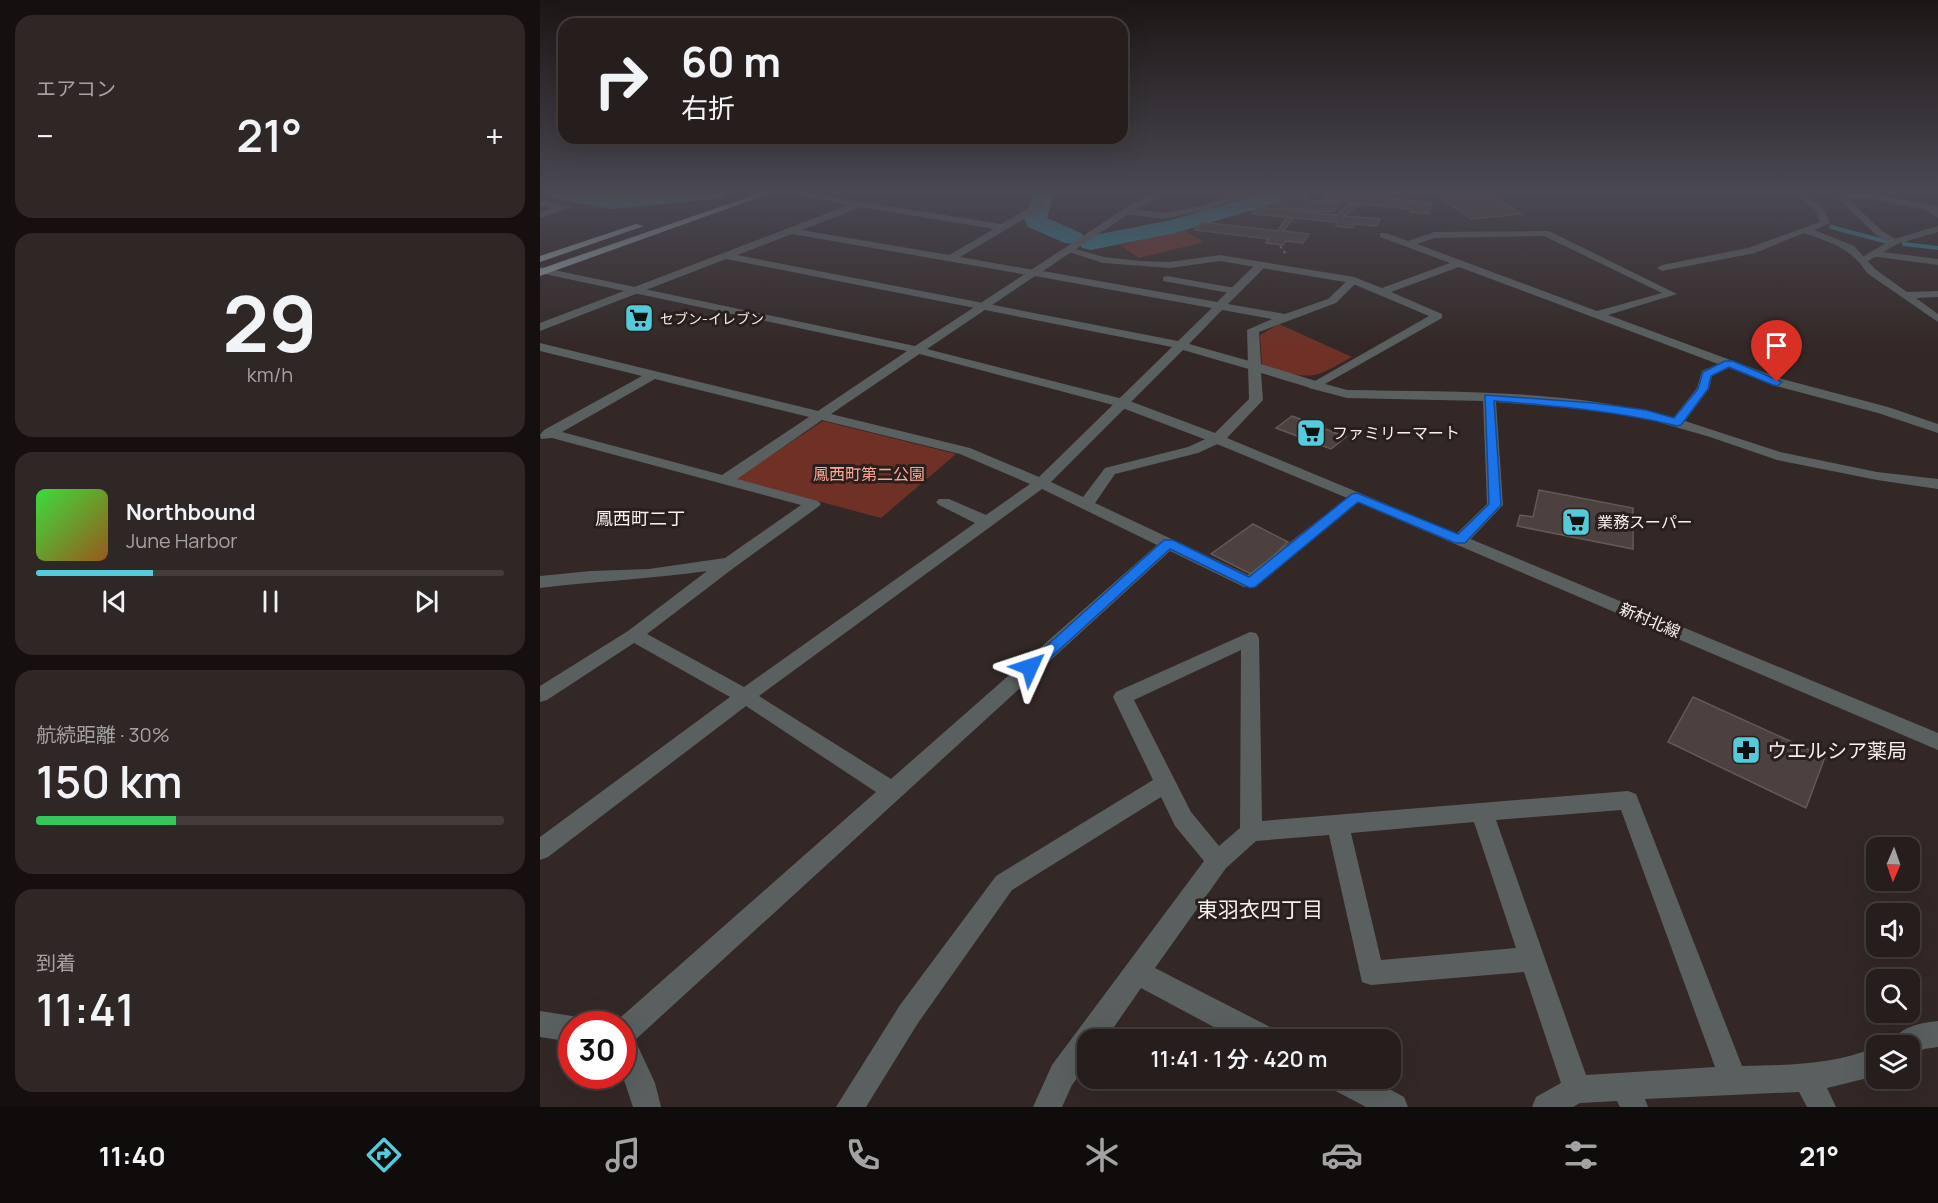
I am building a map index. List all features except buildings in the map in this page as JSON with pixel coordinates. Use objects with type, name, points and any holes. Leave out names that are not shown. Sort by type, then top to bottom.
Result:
[{"type":"highway","points":[[541,268],[597,245]]},
{"type":"highway","points":[[541,268],[611,245]]},
{"type":"street","points":[[540,327],[755,245]]},
{"type":"street","points":[[875,245],[1286,318]]},
{"type":"street","points":[[951,258],[973,245]]},
{"type":"street","points":[[725,480],[1076,245]]},
{"type":"street","points":[[1410,245],[1788,386],[1883,410],[1938,429]]},
{"type":"street","points":[[1570,245],[1672,294],[1596,315]]},
{"type":"street","points":[[1662,268],[1751,251],[1767,245]]},
{"type":"street","points":[[1845,245],[1870,257],[1938,262]]},
{"type":"street","points":[[1870,257],[1890,245]]},
{"type":"street","points":[[1068,250],[1103,260],[1140,264],[1170,265],[1220,258],[1354,280],[1438,316],[1314,385]]},
{"type":"street","points":[[726,256],[1180,345],[1347,394],[1489,397],[1594,406],[1646,414],[1677,422],[1777,456],[1877,476],[1938,484]]},
{"type":"street","points":[[1870,257],[1871,271],[1938,319]]},
{"type":"street","points":[[1383,291],[1461,263]]},
{"type":"street","points":[[540,850],[745,696],[1041,483],[1261,265]]},
{"type":"street","name":"新村北線","points":[[541,268],[917,350],[1122,403],[1360,498],[1938,742]]},
{"type":"street","points":[[1167,279],[1235,291]]},
{"type":"street","points":[[1085,505],[1110,471],[1193,450],[1217,439],[1227,431],[1239,413],[1256,400],[1253,330],[1332,301],[1354,280]]},
{"type":"street","points":[[1903,295],[1938,294]]},
{"type":"street","points":[[540,347],[965,451],[1041,483],[1250,584],[1360,498]]},
{"type":"street","points":[[1677,422],[1703,389],[1706,374],[1729,364]]},
{"type":"street","points":[[544,437],[654,374]]},
{"type":"street","points":[[1460,540],[1495,505],[1489,397]]},
{"type":"street","points":[[540,695],[634,635],[729,563],[813,504],[725,480],[544,437]]},
{"type":"street","points":[[944,502],[987,522]]},
{"type":"street","points":[[636,1020],[1169,543]]},
{"type":"street","points":[[540,582],[591,576],[650,574],[729,563]]},
{"type":"street","points":[[634,635],[745,696],[892,791]]},
{"type":"street","points":[[1218,861],[1183,819],[1123,697],[1250,638],[1251,832]]},
{"type":"street","points":[[850,1107],[909,1014],[1004,883],[1167,783]]},
{"type":"street","points":[[1096,1029],[1218,861],[1251,832],[1628,800],[1734,1080]]},
{"type":"street","points":[[1482,813],[1577,1089]]},
{"type":"street","points":[[1338,824],[1371,973],[1532,959]]},
{"type":"street","points":[[1137,972],[1245,1029]]},
{"type":"street","points":[[540,1024],[558,1027]]},
{"type":"street","points":[[1920,1036],[1938,1034]]},
{"type":"street","points":[[1047,1107],[1062,1075],[1077,1055]]},
{"type":"street","points":[[1546,1107],[1577,1089],[1629,1097],[1734,1080],[1806,1078],[1866,1066]]},
{"type":"street","points":[[636,1072],[648,1107]]},
{"type":"street","points":[[1806,1078],[1822,1107]]},
{"type":"street","points":[[1360,1089],[1394,1107]]},
{"type":"green space","points":[[1121,245],[1193,245],[1139,258]]},
{"type":"green space","points":[[1279,324],[1352,357],[1320,374],[1305,376],[1267,367],[1262,364],[1260,335]]},
{"type":"green space","name":"鳳西町第二公園","points":[[823,421],[956,454],[881,518],[735,479]]},
{"type":"waterway","points":[[1910,245],[1938,248]]},
{"type":"place","name":"セブン-イレブン","points":[[639,318]]},
{"type":"place","name":"ファミリーマート","points":[[1311,433]]},
{"type":"place","name":"業務スーパー","points":[[1576,522]]},
{"type":"place","name":"ウエルシア薬局","points":[[1746,750]]},
{"type":"district","name":"鳳西町二丁","points":[[640,518]]},
{"type":"district","name":"東羽衣四丁目","points":[[1260,909]]},
{"type":"route","points":[[1030,667],[1169,543],[1250,584],[1357,497],[1460,540],[1495,505],[1489,397],[1594,406],[1646,414],[1677,422],[1703,389],[1706,374],[1729,364],[1777,382]]}]
